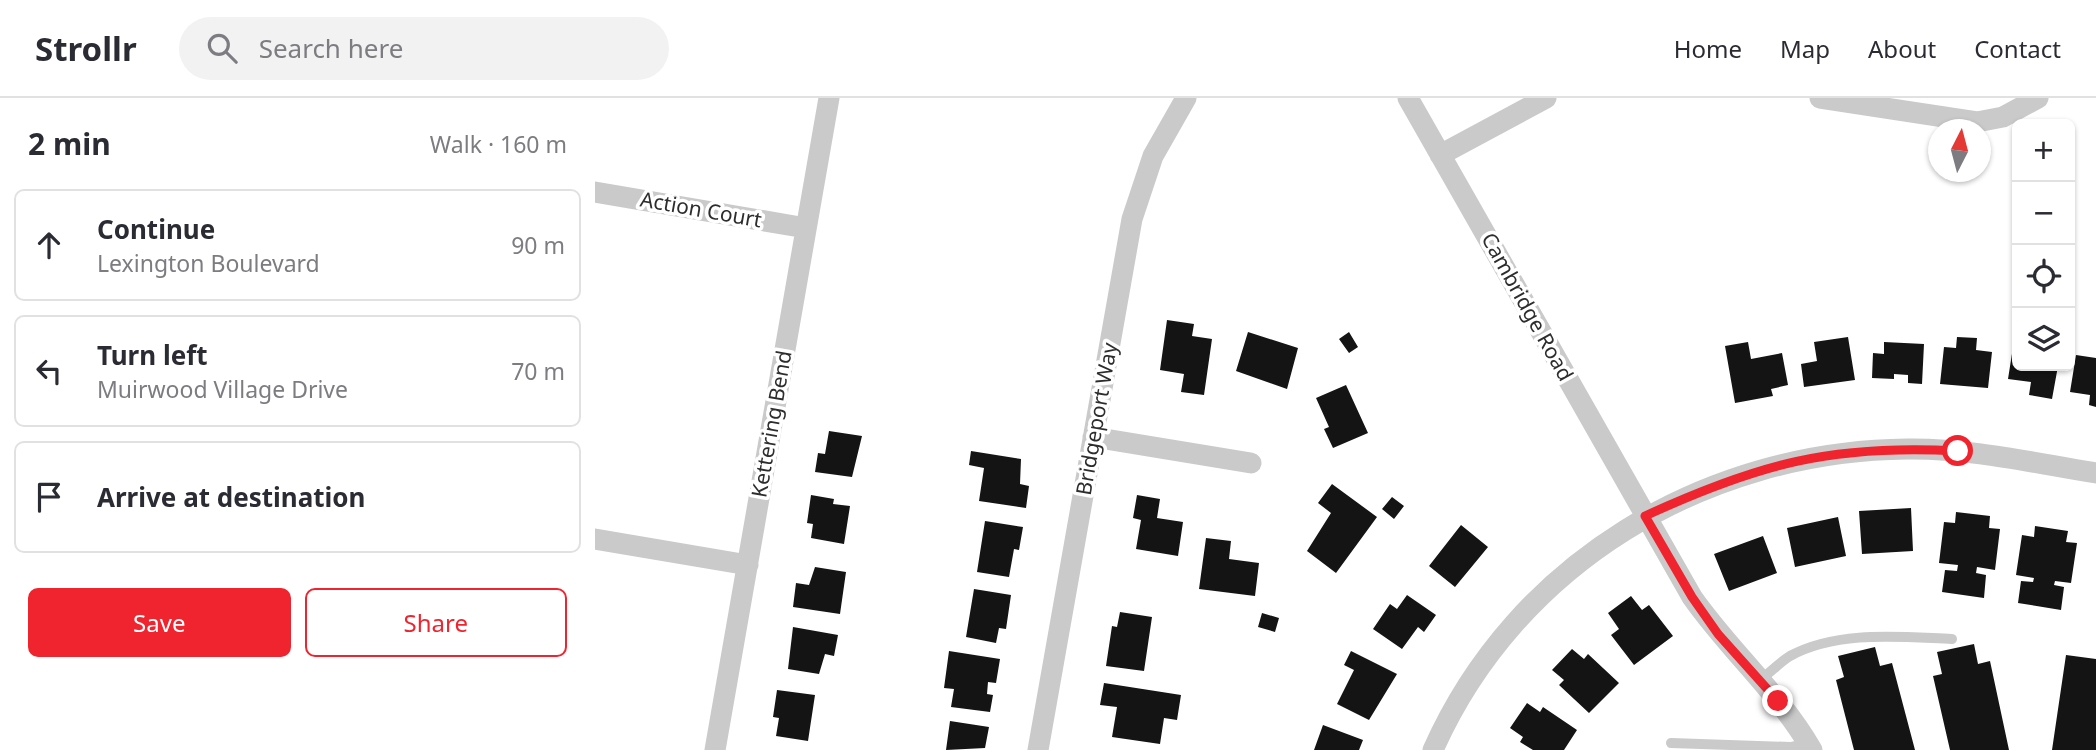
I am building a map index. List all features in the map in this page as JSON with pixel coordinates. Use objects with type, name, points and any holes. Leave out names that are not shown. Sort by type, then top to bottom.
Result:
[{"type":"street","name":"Kettering Bend","points":[[715,750],[829,98]]},
{"type":"street","name":"Bridgeport Way","points":[[1038,750],[1132,219],[1153,156],[1186,98]]},
{"type":"street","name":"Cambridge Road","points":[[1408,98],[1692,597],[1718,634],[1760,680],[1809,746]]},
{"type":"street","points":[[1440,155],[1546,98]]},
{"type":"street","points":[[1820,98],[1977,122],[2003,117],[2038,98]]},
{"type":"street","name":"Action Court","points":[[595,192],[806,228]]},
{"type":"street","points":[[1093,437],[1251,463]]},
{"type":"street","points":[[1433,750],[1473,677],[1523,615],[1570,571],[1645,516],[1757,470],[1851,451],[1958,451],[2096,473]]},
{"type":"street","points":[[595,538],[748,565]]},
{"type":"lane","points":[[1760,680],[1791,656],[1842,640],[1884,637],[1952,639]]},
{"type":"lane","points":[[1671,743],[1809,746]]},
{"type":"building","points":[[1167,320],[1194,324],[1192,336],[1212,339],[1204,395],[1181,392],[1184,374],[1160,370]]},
{"type":"building","points":[[1248,332],[1298,348],[1287,389],[1236,371]]},
{"type":"building","points":[[1349,332],[1358,347],[1349,353],[1339,339]]},
{"type":"building","points":[[1848,337],[1855,380],[1804,387],[1801,364],[1817,361],[1814,342]]},
{"type":"building","points":[[1957,337],[1977,338],[1976,350],[1992,352],[1988,388],[1940,384],[1944,347],[1956,348]]},
{"type":"building","points":[[1748,342],[1751,359],[1782,353],[1788,385],[1771,389],[1773,396],[1735,403],[1725,346]]},
{"type":"building","points":[[1884,342],[1924,344],[1922,384],[1908,383],[1908,375],[1894,374],[1894,379],[1872,378],[1873,353],[1884,354]]},
{"type":"building","points":[[2012,354],[2012,371],[2057,371],[2052,399],[2029,395],[2031,382],[2008,379]]},
{"type":"building","points":[[2076,355],[2096,358],[2096,407],[2089,405],[2090,395],[2070,392]]},
{"type":"building","points":[[1346,385],[1368,433],[1333,448],[1324,429],[1329,427],[1316,398]]},
{"type":"building","points":[[829,431],[862,436],[852,477],[815,472],[818,453],[825,454]]},
{"type":"building","points":[[971,451],[1021,459],[1020,484],[1029,486],[1026,508],[979,501],[984,468],[969,465]]},
{"type":"building","points":[[1332,484],[1377,517],[1336,573],[1307,551],[1331,513],[1318,503]]},
{"type":"building","points":[[811,495],[834,499],[833,504],[850,506],[844,544],[811,538],[813,524],[807,523]]},
{"type":"building","points":[[1137,495],[1160,499],[1157,518],[1183,522],[1178,556],[1136,549],[1141,520],[1133,518]]},
{"type":"building","points":[[1392,497],[1404,506],[1394,519],[1382,509]]},
{"type":"building","points":[[1911,508],[1913,551],[1862,554],[1859,511]]},
{"type":"building","points":[[1956,512],[1990,516],[1989,528],[2000,529],[1995,570],[1977,567],[1976,573],[1986,575],[1984,598],[1942,592],[1945,570],[1957,571],[1958,565],[1939,563],[1944,522],[1955,523]]},
{"type":"building","points":[[1838,517],[1846,556],[1795,567],[1787,528]]},
{"type":"building","points":[[985,521],[1023,527],[1019,550],[1014,549],[1009,577],[977,572]]},
{"type":"building","points":[[1461,525],[1488,547],[1455,587],[1429,566]]},
{"type":"building","points":[[2035,526],[2068,531],[2066,542],[2077,543],[2071,583],[2055,581],[2054,585],[2064,587],[2061,610],[2018,603],[2021,581],[2033,582],[2034,578],[2016,575],[2022,535],[2034,537]]},
{"type":"building","points":[[1763,536],[1777,573],[1729,591],[1714,554]]},
{"type":"building","points":[[1206,538],[1231,541],[1229,559],[1259,563],[1255,596],[1199,589]]},
{"type":"building","points":[[815,567],[846,572],[840,614],[793,607],[796,583],[809,585]]},
{"type":"building","points":[[974,589],[1011,595],[1006,629],[999,628],[996,643],[966,637]]},
{"type":"building","points":[[1407,595],[1436,615],[1424,632],[1418,627],[1402,649],[1373,629],[1390,604],[1397,609]]},
{"type":"building","points":[[1631,596],[1642,610],[1649,605],[1673,636],[1634,665],[1611,635],[1619,629],[1608,613]]},
{"type":"building","points":[[1120,612],[1152,617],[1144,671],[1106,666],[1112,626],[1117,627]]},
{"type":"building","points":[[1262,613],[1279,618],[1275,632],[1258,627]]},
{"type":"building","points":[[793,627],[838,635],[834,656],[825,654],[819,674],[788,669]]},
{"type":"building","points":[[1974,644],[1978,664],[1990,661],[2009,750],[1950,750],[1933,676],[1942,674],[1937,652]]},
{"type":"building","points":[[1875,647],[1880,666],[1892,663],[1915,750],[1854,750],[1836,680],[1844,677],[1838,656]]},
{"type":"building","points":[[1572,649],[1584,659],[1588,654],[1619,683],[1589,713],[1559,685],[1564,680],[1552,670]]},
{"type":"building","points":[[949,651],[1000,659],[996,683],[988,682],[987,694],[993,695],[990,712],[951,707],[954,689],[944,688]]},
{"type":"building","points":[[1351,651],[1397,674],[1369,720],[1337,704],[1354,670],[1344,665]]},
{"type":"building","points":[[2066,655],[2096,659],[2096,750],[2052,750]]},
{"type":"building","points":[[1104,683],[1181,695],[1177,720],[1164,718],[1160,744],[1112,737],[1117,707],[1100,705]]},
{"type":"building","points":[[777,690],[815,695],[808,741],[776,736],[779,718],[773,717]]},
{"type":"building","points":[[1527,703],[1540,712],[1543,707],[1577,730],[1564,750],[1533,750],[1520,742],[1523,737],[1510,728]]},
{"type":"building","points":[[950,721],[989,727],[985,748],[946,750]]},
{"type":"building","points":[[1323,725],[1363,740],[1359,750],[1314,750]]},
{"type":"route","points":[[1778,701],[1718,634],[1692,597],[1645,516],[1727,480],[1799,459],[1851,451],[1958,451]]}]
